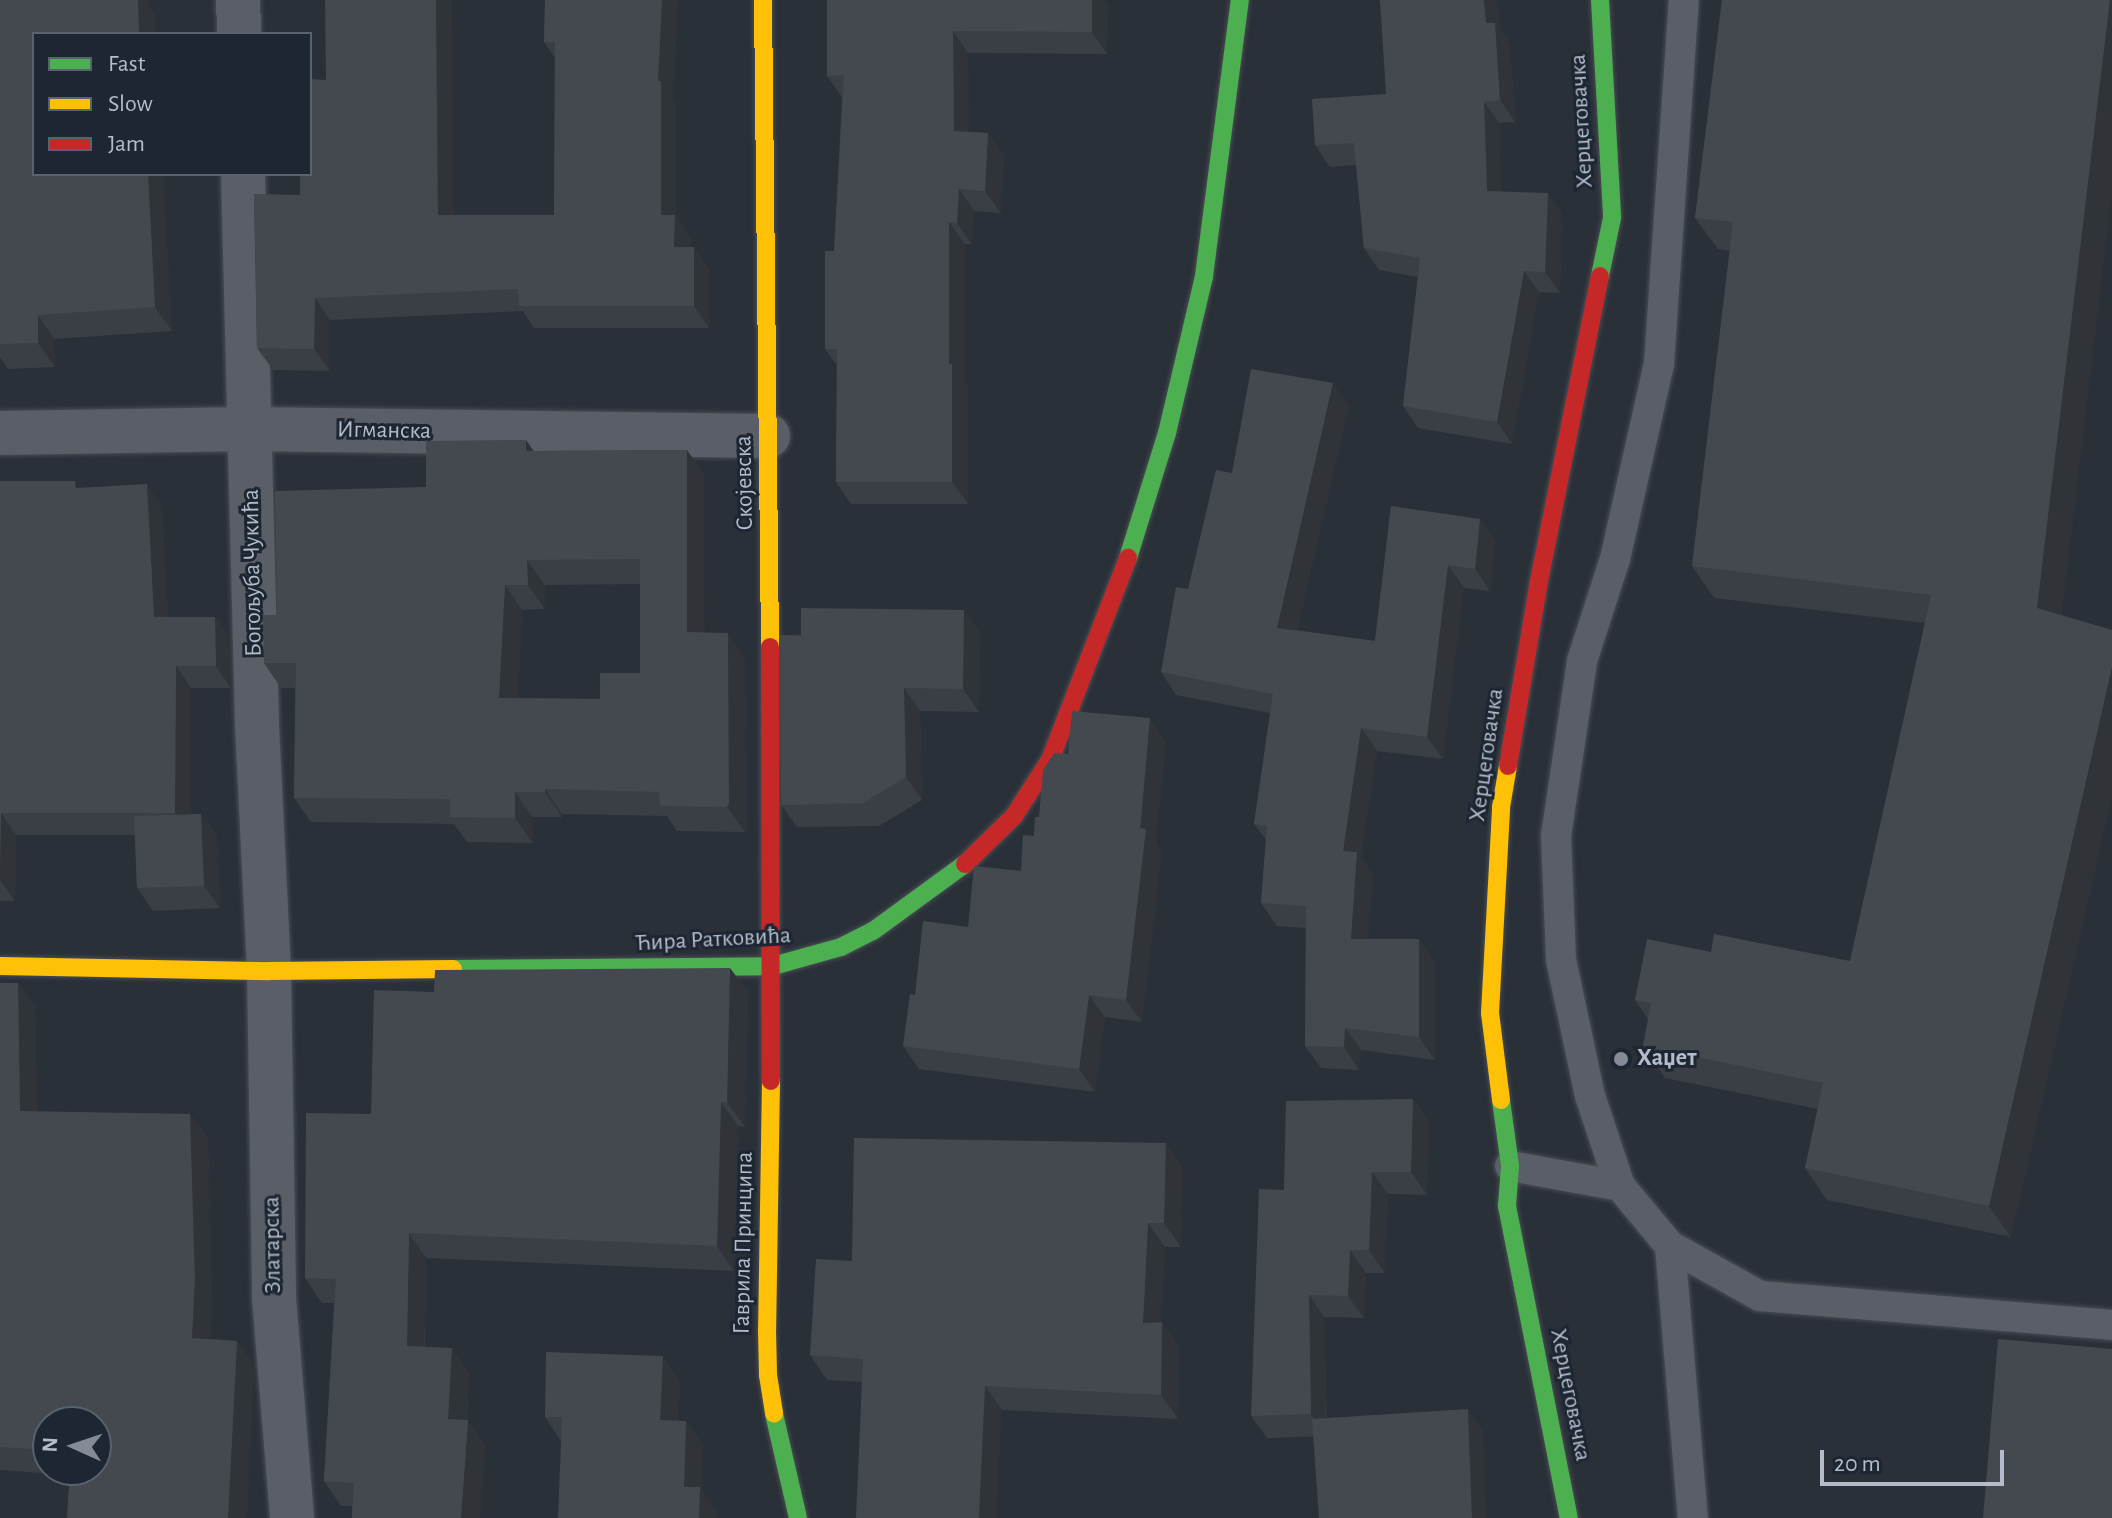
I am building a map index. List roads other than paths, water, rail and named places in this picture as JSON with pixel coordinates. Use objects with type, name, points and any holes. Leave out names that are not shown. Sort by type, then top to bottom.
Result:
[{"type":"street","points":[[238,0],[239,32]]},
{"type":"street","name":"Скојевска","points":[[763,0],[773,966]]},
{"type":"street","name":"Ћира Ратковића","points":[[0,966],[269,971],[773,966],[830,951],[873,931],[964,865],[1014,816],[1050,760],[1120,583],[1167,433],[1204,276],[1240,0]]},
{"type":"street","name":"Херцеговачка","points":[[1569,1518],[1507,1206],[1510,1166],[1490,1013],[1501,807],[1538,586],[1612,218],[1600,0]]},
{"type":"street","name":"Богољуба Чукића","points":[[243,176],[257,725],[269,971]]},
{"type":"street","name":"Игманска","points":[[0,433],[250,429],[768,436]]},
{"type":"street","name":"Гаврила Принципа","points":[[773,966],[768,1375],[777,1430],[798,1518]]},
{"type":"street","name":"Златарска","points":[[269,971],[274,1298],[292,1518]]},
{"type":"lane","points":[[1684,0],[1659,364],[1615,559],[1582,661],[1556,836],[1561,960],[1590,1096],[1620,1186],[1670,1246],[1760,1296],[2112,1325]]},
{"type":"lane","points":[[1510,1166],[1620,1186]]},
{"type":"lane","points":[[1670,1246],[1693,1518]]},
{"type":"place","name":"Хаџет","points":[[1621,1059]]}]
